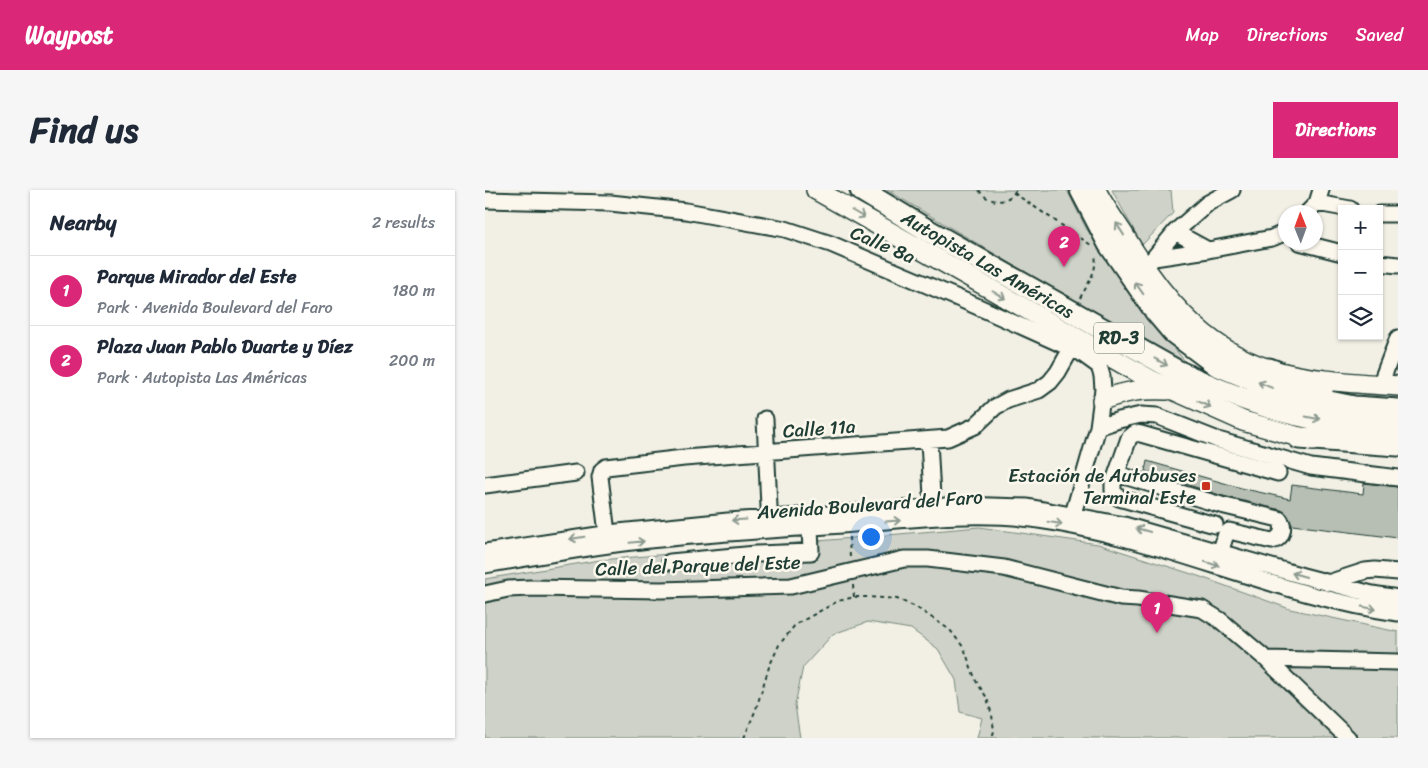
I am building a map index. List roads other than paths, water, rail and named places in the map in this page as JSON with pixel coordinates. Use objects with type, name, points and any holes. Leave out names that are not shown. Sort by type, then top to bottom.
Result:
[{"type":"highway","name":"Autopista Las Américas","points":[[861,190],[927,230],[1175,370],[1213,388],[1281,411],[1344,424],[1398,431]]},
{"type":"highway","name":"RD-3","points":[[1081,190],[1109,244],[1156,312],[1173,332],[1217,365],[1285,393],[1355,407],[1398,410]]},
{"type":"highway","points":[[1269,369],[1301,382],[1334,390],[1398,397]]},
{"type":"highway","points":[[1299,438],[1398,445]]},
{"type":"main road","points":[[816,190],[1102,360],[1243,421],[1299,438],[1345,449],[1398,455]]},
{"type":"main road","points":[[1096,190],[1149,263],[1183,317],[1202,334],[1223,348],[1269,369],[1304,376],[1389,385]]},
{"type":"main road","points":[[1102,400],[1124,392],[1145,389],[1172,390]]},
{"type":"street","points":[[1149,263],[1175,232],[1208,203],[1232,190]]},
{"type":"street","name":"Calle 8a","points":[[485,200],[610,203],[686,210],[785,229],[840,248],[975,304],[1071,349],[1102,360]]},
{"type":"street","points":[[1315,202],[1338,207]]},
{"type":"street","points":[[1383,214],[1398,214]]},
{"type":"street","points":[[1175,232],[1208,250]]},
{"type":"street","points":[[1149,263],[1278,238]]},
{"type":"street","points":[[1323,248],[1338,252]]},
{"type":"street","points":[[1383,263],[1398,265]]},
{"type":"street","points":[[1389,385],[1398,338]]},
{"type":"street","name":"Calle 11a","points":[[607,533],[600,477],[602,470],[606,467],[684,458],[948,438],[975,426],[995,407],[1007,400],[1039,390],[1059,372],[1071,349]]},
{"type":"street","points":[[1073,514],[1098,427],[1102,400],[1102,360]]},
{"type":"street","points":[[1098,427],[1141,415],[1157,416],[1218,440],[1311,467],[1398,478]]},
{"type":"street","points":[[765,419],[770,525]]},
{"type":"street","points":[[1215,525],[1119,498],[1113,491],[1129,438],[1135,433],[1141,434],[1278,473]]},
{"type":"street","points":[[929,440],[933,513]]},
{"type":"street","points":[[485,485],[576,473]]},
{"type":"street","points":[[1117,474],[1221,505],[1279,519],[1283,526],[1281,535],[1277,540],[1229,531],[1214,551]]},
{"type":"street","name":"Avenida Boulevard del Faro","points":[[485,552],[607,533],[728,521],[810,527],[933,513],[960,505],[1028,507],[1123,524],[1328,583],[1398,598]]},
{"type":"street","points":[[1214,551],[1215,525],[1221,505]]},
{"type":"street","name":"Avenida Boulevard del Faro","points":[[485,565],[624,543],[687,537],[770,525],[933,513],[1006,517],[1060,524],[1151,546],[1321,596],[1398,613]]},
{"type":"street","points":[[669,562],[756,554],[811,552],[810,527]]},
{"type":"street","points":[[687,537],[692,560]]},
{"type":"street","name":"Calle del Parque del Este","points":[[485,594],[508,589],[529,588],[661,590],[791,586],[904,559],[928,559],[1004,568],[1121,598],[1202,609],[1220,620],[1266,659],[1348,738]]},
{"type":"street","points":[[1328,583],[1365,570],[1398,572]]},
{"type":"street","points":[[1266,659],[1398,662]]},
{"type":"place","name":"Plaza Juan Pablo Duarte y Díez","points":[[1064,267]]},
{"type":"place","name":"Estación de Autobuses Terminal Este","points":[[1206,486]]},
{"type":"place","name":"Parque Mirador del Este","points":[[1157,633]]}]
